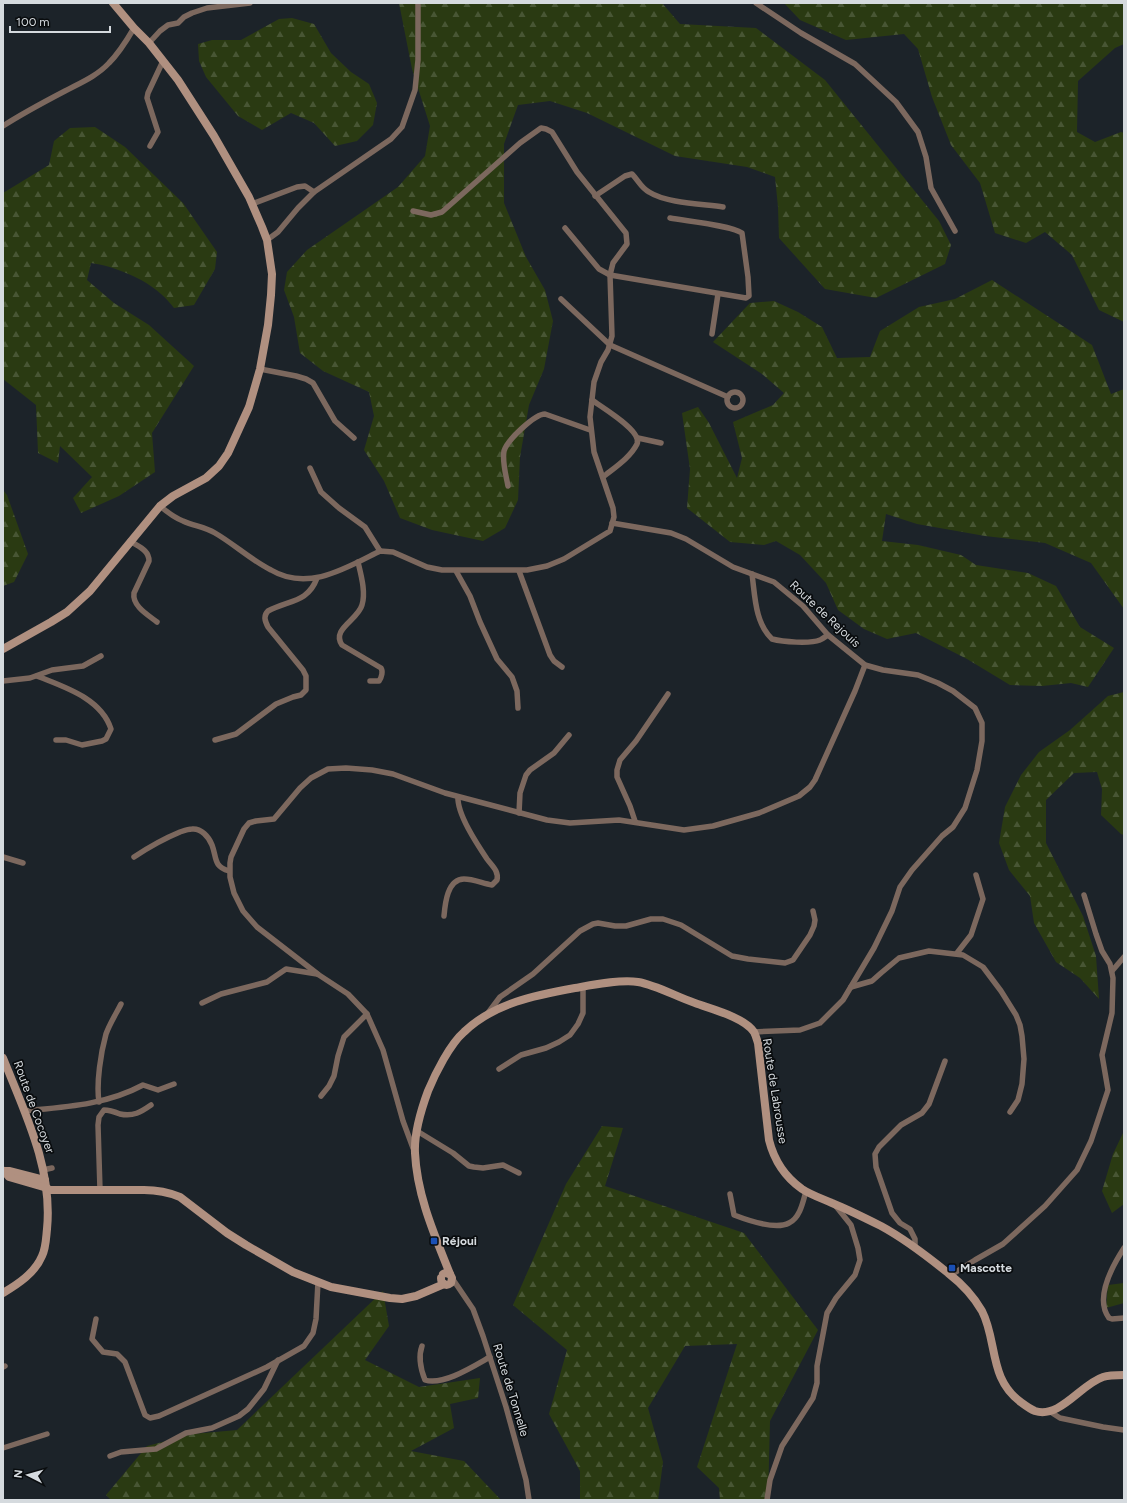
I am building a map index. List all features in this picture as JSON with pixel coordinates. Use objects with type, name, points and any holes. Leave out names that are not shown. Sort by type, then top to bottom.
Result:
[{"type":"street","points":[[3,648],[51,622],[72,608],[90,591],[160,506],[173,496],[206,478],[219,466],[228,453],[249,407],[260,369],[268,325],[272,295],[272,274],[267,240],[252,204],[201,114],[178,80],[149,43],[113,3]]},
{"type":"street","points":[[149,43],[168,25],[178,23],[184,17],[192,13],[207,8],[250,3]]},
{"type":"street","points":[[267,240],[278,232],[314,192],[391,139],[402,127],[415,90],[418,60],[418,3]]},
{"type":"street","points":[[756,3],[801,33],[855,64],[896,102],[918,132],[926,157],[931,188],[955,231]]},
{"type":"street","points":[[3,126],[85,80],[109,64],[121,49],[134,28]]},
{"type":"street","points":[[150,146],[158,132],[147,98],[163,61]]},
{"type":"street","points":[[160,506],[182,521],[214,532],[277,574],[296,579],[317,578],[349,567],[380,551],[393,552],[433,569],[456,571],[519,571],[535,569],[564,560],[607,533],[611,528],[614,517],[613,508],[594,452],[590,430],[590,417],[596,377],[601,362],[610,345],[612,336],[610,275],[613,263],[627,244],[626,233],[577,172],[552,132],[541,128],[520,143],[442,212],[431,215],[413,211]]},
{"type":"street","points":[[595,196],[625,176],[632,174],[648,192],[661,198],[723,207]]},
{"type":"street","points":[[252,204],[297,187],[305,186],[314,192]]},
{"type":"street","points":[[565,228],[599,269],[610,275],[746,298],[748,296],[748,277],[742,233],[737,230],[670,218]]},
{"type":"street","points":[[712,334],[718,294]]},
{"type":"street","points":[[562,299],[610,345],[728,397]]},
{"type":"street","points":[[260,369],[296,376],[313,383],[335,421],[354,438]]},
{"type":"street","points":[[592,400],[622,421],[638,438],[661,443]]},
{"type":"street","points":[[508,486],[504,453],[506,447],[520,431],[538,415],[545,414],[590,430]]},
{"type":"street","points":[[603,477],[621,462],[630,452],[637,443],[638,438]]},
{"type":"street","points":[[310,468],[321,492],[339,508],[365,527],[380,551]]},
{"type":"street","name":"Route de Rejouis","points":[[612,523],[671,533],[686,539],[733,566],[774,582],[803,606],[828,635],[865,665],[884,670],[918,675],[953,691],[975,708],[982,723],[982,741],[974,783],[965,808],[953,827],[942,836],[912,870],[900,887],[892,911],[877,942],[843,1000],[820,1023],[800,1030],[754,1032]]},
{"type":"street","points":[[130,542],[147,552],[149,556],[133,598],[135,603],[157,622]]},
{"type":"street","points":[[358,562],[361,575],[362,606],[359,612],[342,629],[339,634],[339,641],[342,645],[381,668],[381,678],[379,681],[370,681]]},
{"type":"street","points":[[456,571],[470,596],[497,659],[512,677],[517,691],[518,708]]},
{"type":"street","points":[[519,571],[550,655],[554,662],[562,667]]},
{"type":"street","points":[[752,574],[760,620],[767,633],[772,638],[792,641],[814,641],[820,640],[828,635]]},
{"type":"street","points":[[215,740],[236,734],[276,704],[301,695],[306,690],[306,676],[303,670],[264,620],[265,614],[268,611],[298,600],[308,594],[314,586],[317,578]]},
{"type":"street","points":[[3,681],[16,681],[38,676],[52,670],[87,665],[101,656]]},
{"type":"street","points":[[415,1152],[403,1121],[383,1050],[367,1014],[348,994],[319,975],[266,935],[249,919],[234,893],[230,871],[231,856],[244,829],[249,823],[256,821],[270,821],[274,819],[300,788],[311,778],[328,769],[346,768],[372,770],[392,774],[458,797],[547,820],[570,823],[619,820],[635,821],[684,830],[703,828],[759,813],[799,796],[810,787],[815,780],[865,665]]},
{"type":"street","points":[[38,676],[76,692],[92,703],[109,722],[111,729],[106,739],[102,741],[82,745],[66,740],[56,740]]},
{"type":"street","points":[[635,821],[618,777],[617,770],[620,760],[636,741],[668,694]]},
{"type":"street","points":[[519,813],[520,793],[526,775],[530,770],[554,753],[570,735]]},
{"type":"street","points":[[444,916],[445,899],[453,884],[458,880],[463,879],[492,885],[497,880],[498,876],[464,819],[459,807],[458,797]]},
{"type":"street","points":[[134,857],[153,844],[191,828],[202,832],[207,836],[213,846],[218,865],[221,868],[230,871]]},
{"type":"street","points":[[3,857],[23,863]]},
{"type":"street","points":[[957,953],[971,935],[983,899],[976,875]]},
{"type":"street","points":[[951,1275],[1003,1244],[1045,1206],[1077,1170],[1091,1141],[1108,1090],[1102,1055],[1112,1013],[1113,978],[1110,964],[1102,951],[1084,894]]},
{"type":"street","points":[[487,1015],[500,997],[533,974],[580,931],[593,924],[598,923],[626,926],[651,919],[663,919],[681,925],[732,956],[785,963],[793,960],[810,935],[815,920],[813,911]]},
{"type":"street","points":[[851,987],[872,981],[900,958],[928,951],[957,953],[972,960],[988,972],[1016,1015],[1020,1025],[1024,1050],[1024,1073],[1018,1100],[1010,1112]]},
{"type":"street","points":[[1112,971],[1124,957]]},
{"type":"street","points":[[202,1003],[221,994],[267,982],[286,969],[319,975]]},
{"type":"street","name":"Route de Labrousse","points":[[46,1186],[100,1190],[156,1190],[173,1194],[186,1201],[227,1233],[293,1272],[331,1287],[366,1294],[397,1299],[416,1296],[434,1288],[447,1279],[445,1260],[430,1225],[421,1190],[415,1152],[417,1131],[433,1078],[463,1032],[487,1015],[515,1002],[545,993],[628,982],[646,984],[727,1015],[742,1022],[754,1032],[758,1044],[767,1126],[773,1155],[780,1167],[790,1179],[806,1192],[882,1227],[915,1247],[951,1275],[972,1296],[982,1311],[997,1367],[1005,1386],[1016,1399],[1028,1407],[1036,1411],[1049,1411]]},
{"type":"street","points":[[499,1069],[521,1054],[546,1048],[570,1035],[578,1024],[583,1013],[583,987]]},
{"type":"street","points":[[99,1102],[99,1076],[106,1034],[111,1021],[121,1004]]},
{"type":"street","points":[[321,1096],[329,1086],[334,1076],[344,1037],[367,1014]]},
{"type":"street","name":"Route de Cocoyer","points":[[3,1058],[34,1138],[43,1169],[46,1186],[48,1221],[46,1243],[42,1257],[30,1273],[19,1284],[3,1293]]},
{"type":"street","points":[[915,1247],[915,1239],[910,1229],[900,1223],[892,1214],[876,1167],[875,1154],[879,1147],[901,1125],[922,1113],[928,1104],[946,1061]]},
{"type":"street","points":[[24,1111],[85,1105],[131,1092],[144,1085],[158,1090],[174,1084]]},
{"type":"street","points":[[100,1190],[98,1125],[101,1112],[108,1110],[121,1114],[133,1115],[151,1105]]},
{"type":"street","points":[[417,1131],[474,1167],[483,1168],[503,1165],[519,1173]]},
{"type":"street","points":[[29,1176],[43,1169],[52,1168]]},
{"type":"street","points":[[3,1171],[10,1171],[29,1176],[46,1186]]},
{"type":"street","points":[[3,1171],[9,1177],[46,1186]]},
{"type":"street","points":[[730,1194],[734,1215],[748,1220],[774,1225],[788,1224],[795,1218],[802,1206],[806,1192]]},
{"type":"street","points":[[767,1500],[770,1480],[782,1446],[816,1391],[817,1366],[827,1313],[836,1298],[855,1275],[860,1260],[851,1225],[834,1204]]},
{"type":"street","points":[[1124,1248],[1114,1263],[1104,1289],[1104,1307],[1109,1318],[1124,1318]]},
{"type":"street","name":"Route de Tonnelle","points":[[447,1279],[461,1290],[473,1309],[506,1407],[521,1462],[529,1500]]},
{"type":"street","points":[[96,1319],[92,1339],[103,1352],[116,1354],[125,1362],[145,1415],[150,1418],[159,1416],[267,1367],[304,1346],[313,1333],[316,1319],[318,1282]]},
{"type":"street","points":[[422,1346],[420,1360],[423,1374],[425,1380],[430,1382],[439,1381],[455,1375],[490,1357]]},
{"type":"street","points":[[110,1456],[121,1452],[156,1449],[186,1433],[212,1428],[239,1416],[248,1409],[264,1389],[278,1360]]},
{"type":"street","points":[[1049,1411],[1059,1407],[1088,1385],[1103,1377],[1124,1375]]},
{"type":"street","points":[[1049,1411],[1060,1418],[1103,1428],[1124,1430]]},
{"type":"street","points":[[3,1448],[48,1434]]},
{"type":"green space","points":[[399,3],[662,3],[680,24],[756,28],[825,80],[939,221],[951,245],[945,264],[876,298],[825,289],[779,238],[775,177],[747,167],[675,156],[587,113],[550,101],[518,105],[504,144],[504,203],[526,257],[545,290],[553,321],[544,369],[529,405],[520,457],[518,500],[505,528],[483,541],[432,530],[400,518],[384,481],[364,450],[374,416],[369,392],[323,371],[300,353],[294,317],[284,290],[287,272],[307,250],[398,187],[425,156],[430,126],[412,69]]},
{"type":"green space","points":[[784,3],[1124,3],[1124,44],[1115,48],[1078,81],[1077,132],[1095,142],[1121,132],[1124,133],[1124,322],[1099,310],[1072,255],[1045,232],[1026,243],[995,233],[980,183],[951,145],[932,97],[918,49],[904,34],[846,40],[800,20]]},
{"type":"green space","points":[[292,18],[314,24],[331,53],[351,72],[369,84],[377,103],[373,125],[357,141],[335,146],[314,123],[291,113],[262,130],[238,116],[206,77],[199,61],[198,44],[212,40],[241,40],[279,19]]},
{"type":"green space","points":[[95,127],[125,147],[183,203],[217,252],[215,269],[194,305],[174,308],[165,297],[154,288],[137,278],[109,267],[91,263],[87,280],[114,303],[149,325],[194,366],[152,433],[155,472],[119,496],[81,513],[73,498],[92,477],[60,446],[58,463],[38,453],[36,405],[3,379],[3,193],[49,165],[54,141],[70,128]]},
{"type":"green space","points":[[992,280],[1092,345],[1111,394],[1124,389],[1124,609],[1091,563],[1045,543],[985,536],[917,524],[886,514],[882,541],[918,545],[961,555],[976,565],[1028,573],[1056,586],[1080,627],[1114,648],[1088,687],[1071,683],[1042,686],[1010,685],[967,659],[916,633],[887,639],[864,629],[838,610],[826,583],[800,555],[776,541],[764,545],[730,542],[687,508],[690,469],[682,413],[698,407],[709,423],[737,478],[742,458],[733,422],[773,405],[784,393],[762,374],[713,342],[750,303],[774,301],[798,312],[822,327],[837,358],[870,357],[880,331],[919,307],[955,299]]},
{"type":"green space","points":[[3,490],[7,495],[28,554],[14,582],[3,586]]},
{"type":"green space","points":[[1124,692],[1124,835],[1121,834],[1101,815],[1102,789],[1097,772],[1074,773],[1046,800],[1046,843],[1083,916],[1096,956],[1099,999],[1080,978],[1056,962],[1034,923],[1030,896],[1009,870],[999,843],[1005,807],[1021,775],[1039,752],[1070,730],[1108,696]]},
{"type":"green space","points":[[602,1126],[623,1128],[605,1186],[744,1233],[818,1330],[770,1421],[768,1500],[720,1500],[719,1488],[697,1467],[737,1344],[685,1346],[648,1408],[663,1462],[658,1500],[580,1500],[580,1471],[549,1414],[567,1350],[513,1305],[566,1184]]},
{"type":"green space","points":[[1124,1131],[1124,1204],[1112,1213],[1102,1191],[1113,1154]]},
{"type":"green space","points":[[1124,1283],[1124,1303],[1106,1308],[1108,1285]]},
{"type":"green space","points":[[383,1291],[389,1326],[365,1360],[419,1387],[480,1378],[478,1398],[450,1404],[454,1428],[411,1451],[464,1461],[501,1500],[111,1500],[106,1495],[147,1446],[193,1434],[237,1430]]},
{"type":"place","name":"Réjoui","points":[[434,1241]]},
{"type":"place","name":"Mascotte","points":[[952,1268]]}]
